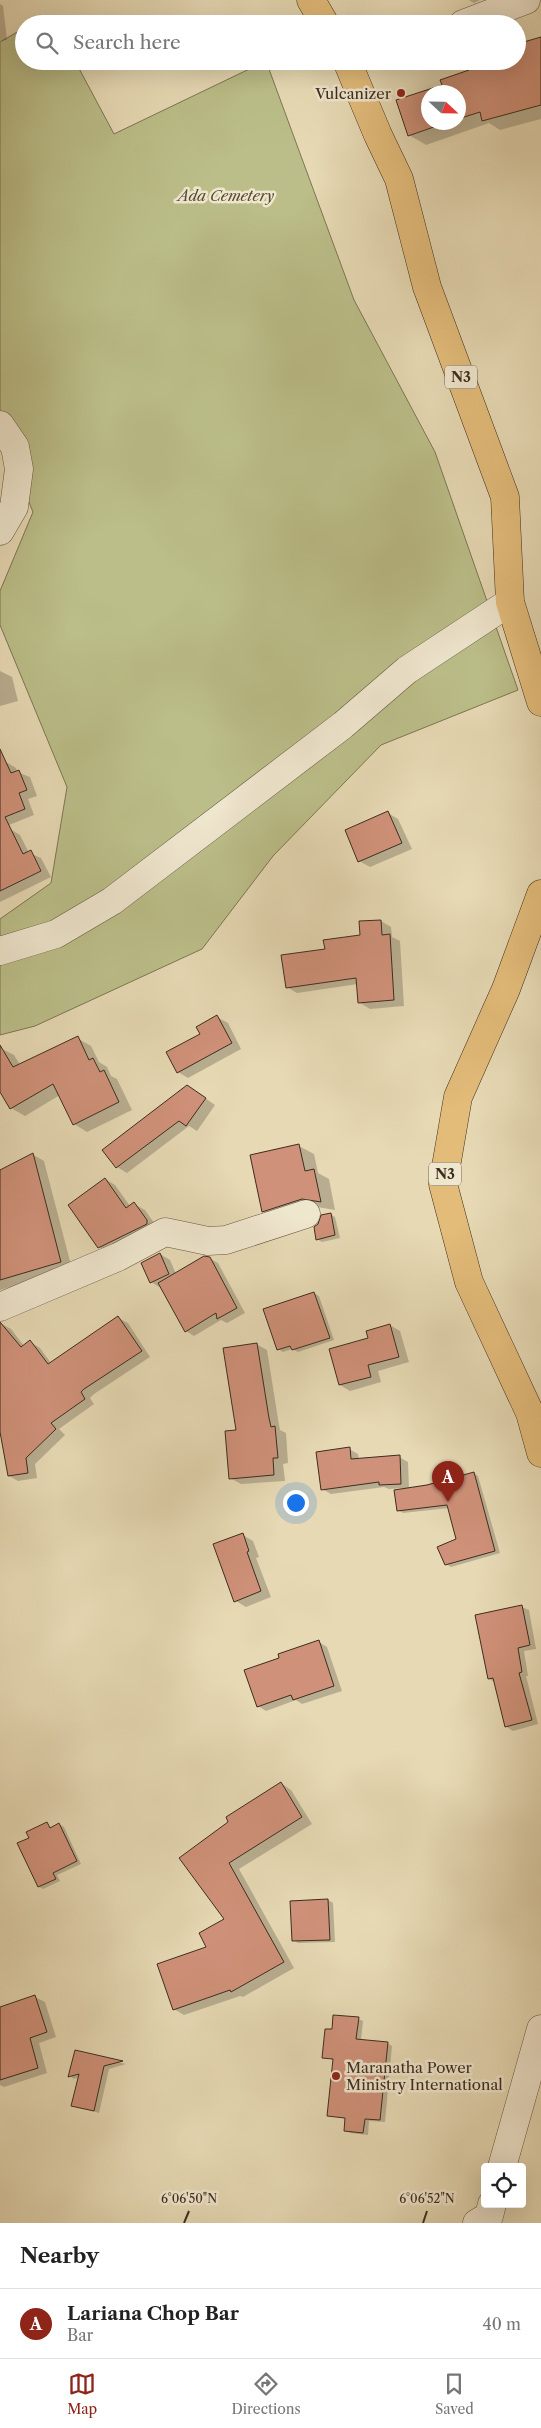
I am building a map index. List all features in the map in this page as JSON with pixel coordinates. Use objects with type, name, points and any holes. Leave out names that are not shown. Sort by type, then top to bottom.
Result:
[{"type":"main road","points":[[311,0],[320,15]]},
{"type":"main road","name":"N3","points":[[355,70],[378,135],[399,179],[427,287],[505,497],[510,602],[541,702]]},
{"type":"main road","name":"N3","points":[[541,894],[506,989],[458,1097],[443,1184],[469,1282],[530,1413],[541,1453]]},
{"type":"street","points":[[486,15],[526,0]]},
{"type":"street","points":[[0,426],[15,447],[19,469],[14,507],[0,531]]},
{"type":"street","points":[[0,951],[56,934],[112,901],[343,725],[408,670],[510,602]]},
{"type":"street","points":[[0,1307],[118,1257],[165,1232],[208,1241],[226,1240],[306,1214]]},
{"type":"street","points":[[503,2163],[541,2029]]},
{"type":"street","points":[[477,2223],[488,2216],[491,2208]]},
{"type":"green space","name":"Ada Cemetery","points":[[15,33],[15,70],[80,70],[114,134],[247,70],[269,70],[354,300],[435,452],[518,690],[381,745],[273,856],[202,949],[35,1026],[0,1035],[0,919],[51,883],[67,787],[0,625],[0,591],[33,512],[0,431],[0,42]]},
{"type":"building","points":[[541,37],[541,105],[482,121],[480,112],[466,116],[466,85],[442,85],[440,80],[469,70],[526,70],[526,41]]},
{"type":"building","points":[[421,92],[421,130],[425,130],[408,136],[396,100]]},
{"type":"building","points":[[0,749],[11,773],[19,770],[27,790],[19,793],[25,809],[5,817],[23,854],[31,850],[41,871],[0,891]]},
{"type":"building","points":[[388,811],[402,843],[358,862],[345,830]]},
{"type":"building","points":[[381,920],[382,935],[390,934],[394,1000],[358,1003],[356,978],[286,988],[281,955],[325,949],[323,940],[360,935],[359,921]]},
{"type":"building","points":[[217,1015],[232,1043],[177,1073],[166,1052],[200,1034],[196,1027]]},
{"type":"building","points":[[78,1036],[89,1060],[93,1058],[100,1072],[104,1070],[119,1102],[73,1125],[53,1084],[10,1109],[0,1092],[0,1045],[13,1067]]},
{"type":"building","points":[[187,1085],[206,1098],[186,1126],[179,1121],[116,1168],[102,1150]]},
{"type":"building","points":[[299,1144],[305,1171],[314,1169],[321,1202],[302,1199],[262,1212],[250,1155]]},
{"type":"building","points":[[33,1153],[61,1262],[0,1280],[0,1170]]},
{"type":"building","points":[[105,1178],[126,1208],[134,1202],[147,1220],[147,1224],[98,1248],[68,1205]]},
{"type":"building","points":[[331,1213],[335,1235],[316,1240],[314,1227],[318,1224],[321,1215]]},
{"type":"building","points":[[160,1253],[169,1274],[150,1283],[141,1263]]},
{"type":"building","points":[[204,1256],[210,1257],[237,1308],[217,1319],[216,1313],[185,1332],[158,1283]]},
{"type":"building","points":[[314,1292],[330,1338],[292,1350],[290,1346],[277,1350],[263,1309]]},
{"type":"building","points":[[118,1316],[142,1351],[84,1389],[81,1392],[85,1399],[51,1423],[56,1429],[26,1458],[28,1473],[8,1476],[0,1432],[0,1322],[21,1347],[30,1340],[48,1364]]},
{"type":"building","points":[[390,1324],[399,1357],[368,1365],[371,1377],[339,1385],[329,1349],[368,1338],[366,1331]]},
{"type":"building","points":[[257,1343],[269,1418],[271,1427],[275,1426],[278,1458],[273,1458],[274,1475],[229,1479],[225,1431],[236,1430],[223,1348]]},
{"type":"building","points":[[350,1447],[351,1459],[400,1455],[401,1484],[379,1485],[379,1482],[321,1490],[316,1452]]},
{"type":"building","points":[[474,1472],[495,1551],[445,1565],[437,1547],[456,1539],[447,1505],[397,1511],[394,1490],[427,1485]]},
{"type":"building","points":[[243,1533],[249,1551],[247,1552],[261,1591],[234,1602],[213,1544]]},
{"type":"building","points":[[522,1605],[530,1645],[518,1648],[522,1672],[519,1673],[532,1720],[505,1727],[493,1678],[488,1679],[475,1615]]},
{"type":"building","points":[[319,1640],[334,1686],[293,1700],[291,1695],[257,1707],[244,1670],[279,1658],[278,1654]]},
{"type":"building","points":[[281,1782],[302,1817],[229,1863],[284,1962],[231,1992],[230,1990],[173,2010],[157,1964],[206,1947],[199,1933],[224,1919],[179,1858],[228,1822],[226,1817]]},
{"type":"building","points":[[47,1822],[50,1828],[59,1823],[77,1861],[53,1873],[56,1879],[38,1887],[17,1843],[29,1838],[26,1832]]},
{"type":"building","points":[[328,1899],[330,1940],[292,1941],[290,1901]]},
{"type":"building","points":[[35,1995],[47,2032],[30,2038],[38,2068],[0,2080],[0,2007]]},
{"type":"building","points":[[333,2015],[359,2017],[356,2039],[388,2042],[380,2120],[365,2119],[363,2133],[344,2131],[345,2118],[327,2116],[333,2059],[322,2058],[325,2029],[332,2029]]},
{"type":"building","points":[[75,2050],[123,2061],[104,2066],[94,2111],[71,2106],[79,2074],[68,2077]]},
{"type":"place","name":"Vulcanizer","points":[[401,93]]},
{"type":"place","name":"Lariana Chop Bar","points":[[448,1502]]},
{"type":"place","name":"Maranatha Power Ministry International","points":[[336,2076]]}]
